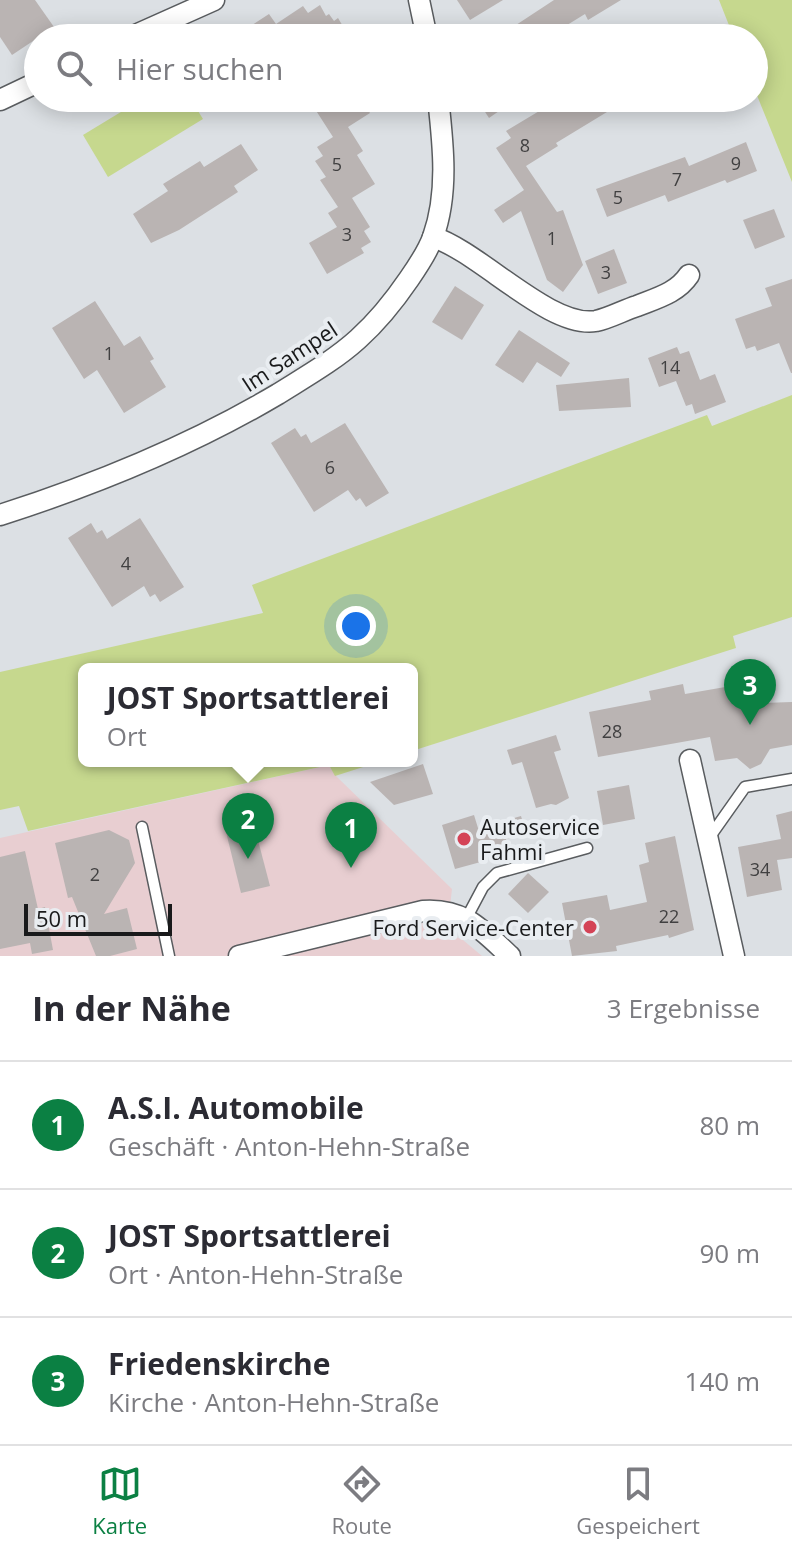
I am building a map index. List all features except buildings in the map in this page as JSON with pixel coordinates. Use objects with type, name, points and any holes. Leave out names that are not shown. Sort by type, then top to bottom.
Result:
[{"type":"street","points":[[160,24],[214,0]]},
{"type":"street","points":[[419,0],[424,24]]},
{"type":"street","points":[[0,100],[24,89]]},
{"type":"street","name":"Im Sampel","points":[[0,515],[179,449],[236,419],[357,340],[391,305],[433,237],[441,197],[443,149],[439,112]]},
{"type":"street","points":[[433,237],[457,247],[556,313],[575,321],[595,321],[670,293],[682,286],[689,275]]},
{"type":"street","points":[[690,760],[734,956]]},
{"type":"street","points":[[239,956],[423,911],[447,911],[466,919],[510,956]]},
{"type":"lane","points":[[708,839],[745,787],[792,779]]},
{"type":"lane","points":[[142,827],[169,956]]},
{"type":"lane","points":[[466,919],[483,887],[497,873],[587,848]]},
{"type":"shaded area","points":[[330,767],[452,889],[447,933],[463,940],[482,956],[0,956],[0,838]]},
{"type":"green space","points":[[719,0],[792,0],[792,182],[764,112],[768,112],[768,24],[728,24]]},
{"type":"green space","points":[[121,112],[199,112],[203,119],[108,177],[83,135]]},
{"type":"green space","points":[[792,395],[792,617],[733,636],[736,648],[418,749],[418,663],[78,663],[78,767],[320,767],[28,831],[19,806],[0,810],[0,672],[263,613],[252,585],[707,415],[712,426]]},
{"type":"green space","points":[[330,767],[363,767],[335,776]]},
{"type":"place","name":"Friedenskirche","points":[[750,725]]},
{"type":"place","name":"Autoservice Fahmi","points":[[464,839]]},
{"type":"place","name":"JOST Sportsattlerei","points":[[248,859]]},
{"type":"place","name":"A.S.I. Automobile","points":[[351,868]]},
{"type":"place","name":"Ford Service-Center","points":[[590,927]]}]
